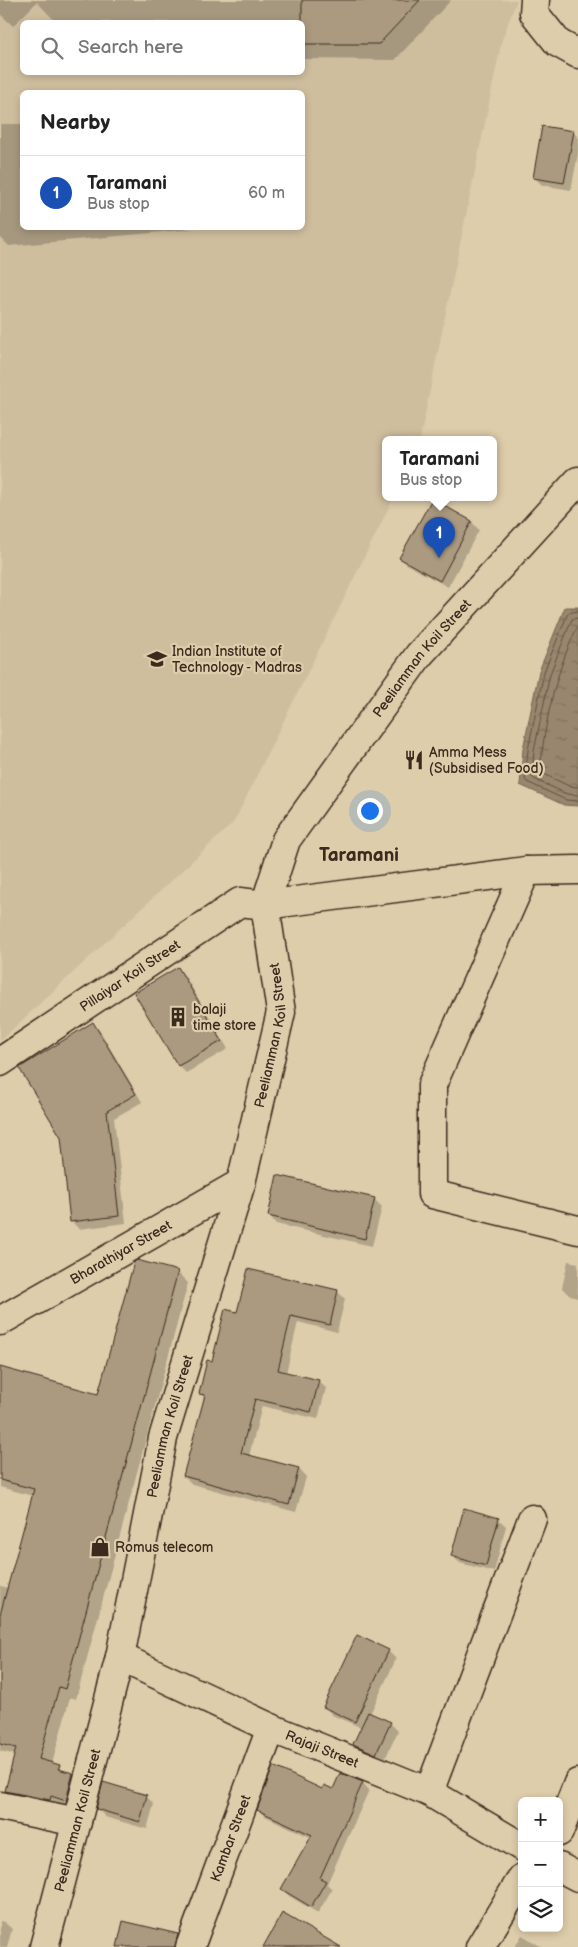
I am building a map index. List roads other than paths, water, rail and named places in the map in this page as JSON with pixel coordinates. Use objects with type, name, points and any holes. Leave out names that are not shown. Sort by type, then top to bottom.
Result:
[{"type":"street","points":[[535,0],[534,13],[558,43],[578,54]]},
{"type":"street","name":"Peeliamman Koil Street","points":[[44,1947],[120,1657],[163,1438],[241,1183],[281,1012],[265,905],[286,840],[419,655],[578,481]]},
{"type":"street","points":[[265,905],[526,871],[578,870]]},
{"type":"street","points":[[526,871],[432,1085],[432,1194],[578,1230]]},
{"type":"street","name":"Pillaiyar Koil Street","points":[[0,1062],[240,902],[265,905]]},
{"type":"street","name":"Bharathiyar Street","points":[[0,1320],[241,1183]]},
{"type":"street","points":[[428,1792],[532,1519]]},
{"type":"street","name":"Rajaji Street","points":[[120,1657],[271,1728],[428,1792],[518,1845]]},
{"type":"street","name":"Kambar Street","points":[[190,1947],[271,1728]]},
{"type":"street","points":[[563,1822],[578,1783]]},
{"type":"street","points":[[0,1806],[77,1822]]},
{"type":"street","points":[[563,1869],[578,1877]]},
{"type":"street","points":[[480,1947],[518,1885]]},
{"type":"water","points":[[565,607],[578,607],[578,806],[564,805],[520,785],[523,749],[539,671]]},
{"type":"place","name":"Taramani","points":[[439,558]]},
{"type":"place","name":"Indian Institute of Technology - Madras","points":[[157,659]]},
{"type":"place","name":"Amma Mess (Subsidised Food)","points":[[414,760]]},
{"type":"place","name":"balaji time store","points":[[178,1017]]},
{"type":"place","name":"Romus telecom","points":[[100,1547]]},
{"type":"district","name":"Taramani","points":[[359,855]]}]
